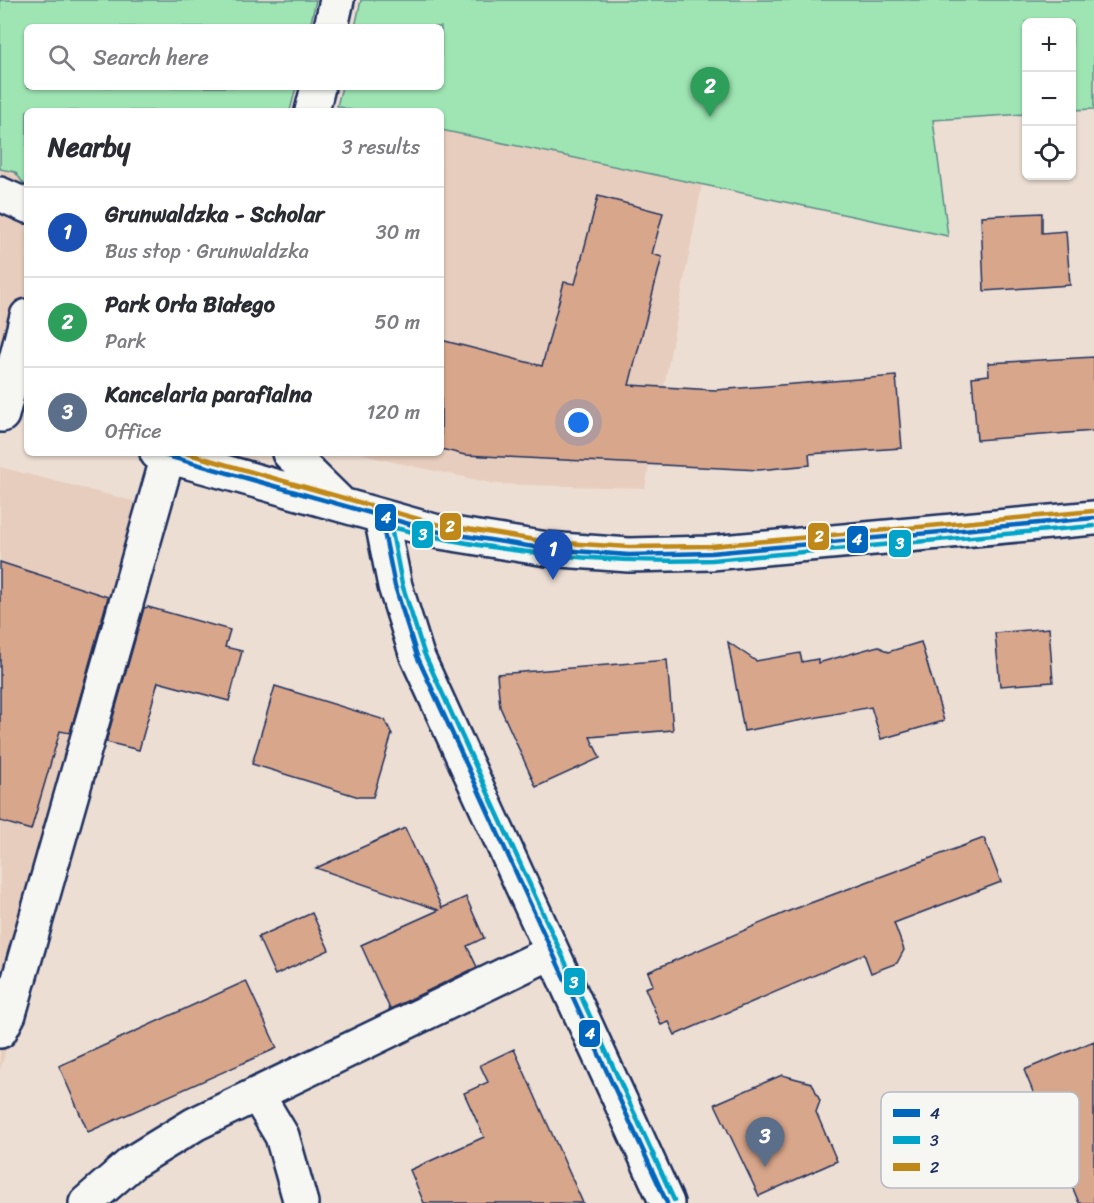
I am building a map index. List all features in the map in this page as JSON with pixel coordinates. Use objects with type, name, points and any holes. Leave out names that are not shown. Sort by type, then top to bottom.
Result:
[{"type":"street","points":[[332,24],[337,0]]},
{"type":"street","points":[[313,108],[317,90]]},
{"type":"street","points":[[0,194],[24,205]]},
{"type":"street","points":[[10,417],[24,334]]},
{"type":"street","points":[[0,1031],[9,1014],[165,456]]},
{"type":"street","points":[[173,456],[381,517],[489,541],[547,549],[657,556],[711,553],[1094,518]]},
{"type":"street","points":[[292,456],[341,504]]},
{"type":"street","points":[[381,517],[395,586],[417,656],[668,1203]]},
{"type":"street","points":[[86,1203],[142,1157],[195,1124],[258,1096],[552,952]]},
{"type":"street","points":[[258,1096],[282,1136],[301,1203]]},
{"type":"shaded area","points":[[444,131],[702,185],[645,488],[496,484],[370,456],[444,456]]},
{"type":"shaded area","points":[[0,169],[15,172],[24,184],[24,372],[0,365]]},
{"type":"shaded area","points":[[0,467],[160,508],[0,1071]]},
{"type":"green space","points":[[0,0],[316,0],[311,24],[24,24],[24,90],[295,90],[291,108],[24,108],[24,184],[15,172],[0,169]]},
{"type":"green space","points":[[361,0],[1094,0],[1094,109],[1076,110],[1076,18],[1022,18],[1022,114],[933,120],[948,236],[444,131],[444,108],[344,108],[337,106],[341,90],[444,90],[444,24],[356,24]]},
{"type":"building","points":[[598,196],[663,213],[652,254],[662,257],[629,385],[715,390],[896,376],[902,448],[809,454],[810,465],[759,470],[465,455],[444,450],[444,341],[542,366],[564,282],[575,284]]},
{"type":"building","points":[[1042,213],[1042,233],[1066,231],[1070,285],[984,291],[981,216]]},
{"type":"building","points":[[1094,357],[1094,431],[977,440],[972,377],[989,375],[988,363]]},
{"type":"building","points":[[0,562],[108,597],[70,733],[60,731],[31,830],[0,821]]},
{"type":"building","points":[[148,607],[230,630],[225,647],[242,651],[229,701],[158,682],[139,750],[106,742],[144,608]]},
{"type":"building","points":[[1049,628],[1053,682],[1000,686],[995,633]]},
{"type":"building","points":[[728,642],[756,661],[800,653],[802,662],[818,659],[818,663],[878,646],[888,652],[921,642],[944,721],[881,739],[871,707],[744,731]]},
{"type":"building","points":[[667,660],[673,730],[590,737],[600,758],[536,787],[500,707],[497,674]]},
{"type":"building","points":[[275,686],[385,720],[392,734],[373,797],[359,797],[252,764]]},
{"type":"building","points":[[405,828],[442,908],[466,897],[484,938],[467,946],[477,967],[390,1009],[361,945],[439,910],[316,868]]},
{"type":"building","points":[[984,838],[1001,882],[894,923],[904,950],[897,963],[871,973],[864,954],[675,1035],[669,1022],[661,1025],[645,988],[653,985],[648,972],[789,911]]},
{"type":"building","points":[[312,913],[329,950],[275,975],[258,937]]},
{"type":"building","points":[[246,981],[277,1048],[88,1132],[59,1066]]},
{"type":"building","points":[[1094,1041],[1094,1203],[1079,1203],[1073,1188],[1079,1188],[1079,1092],[1033,1092],[1024,1070]]},
{"type":"building","points":[[514,1049],[583,1203],[424,1203],[410,1170],[484,1137],[464,1093],[488,1082],[480,1065]]},
{"type":"building","points":[[782,1075],[812,1083],[820,1101],[816,1112],[837,1161],[759,1196],[715,1104]]},
{"type":"transit line","name":"4","points":[[168,456],[434,531],[547,549],[629,555],[711,553],[1094,518]]},
{"type":"transit line","name":"2","points":[[196,456],[436,524],[548,542],[629,547],[711,546],[1093,511]]},
{"type":"transit line","name":"4","points":[[381,517],[395,586],[417,656],[667,1203]]},
{"type":"transit line","name":"3","points":[[674,1200],[424,653],[402,584],[391,527],[471,544],[550,555],[671,561],[712,560],[1094,526]]},
{"type":"place","name":"Park Orła Białego","points":[[710,117]]},
{"type":"place","name":"Grunwaldzka - Scholar","points":[[553,580]]},
{"type":"place","name":"Kancelaria parafialna","points":[[765,1167]]}]
